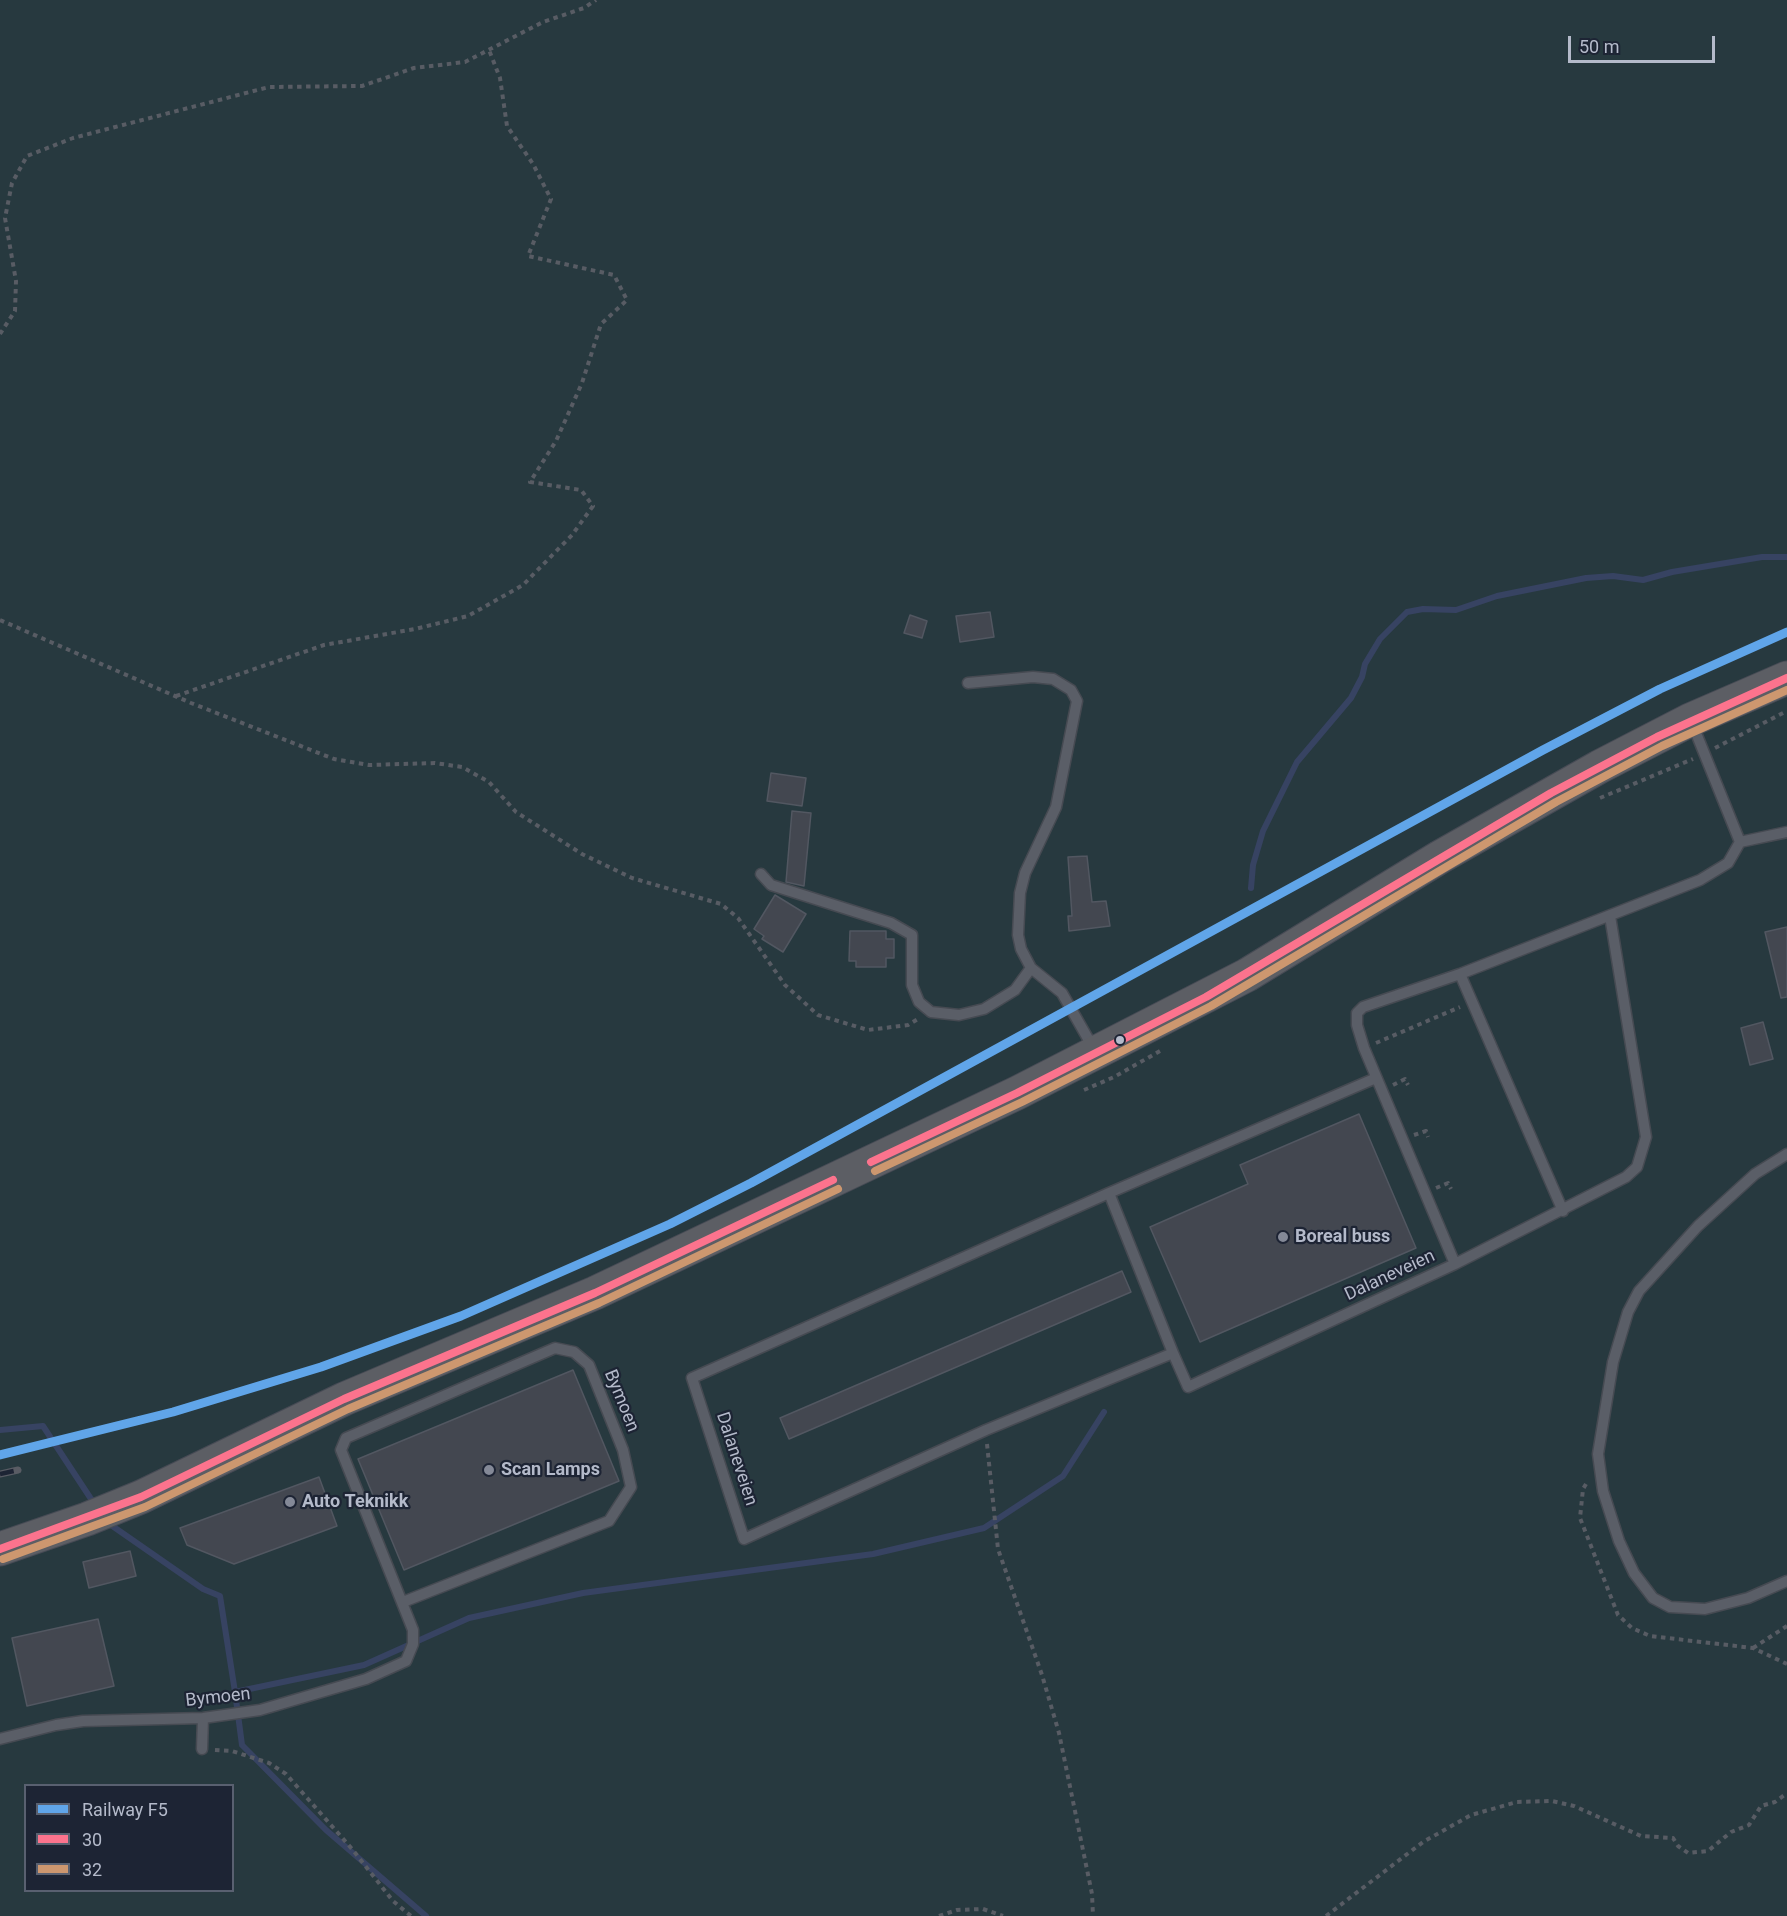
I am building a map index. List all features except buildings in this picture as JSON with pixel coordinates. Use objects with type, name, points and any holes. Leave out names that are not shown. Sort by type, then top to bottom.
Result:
[{"type":"highway","points":[[0,1549],[87,1519],[141,1497],[344,1399],[595,1293],[1096,1054],[1247,975],[1551,793],[1690,720],[1787,678]]},
{"type":"lane","points":[[968,683],[1043,678],[1059,680],[1071,690],[1077,701],[1056,807],[1025,873],[1020,893],[1018,935],[1021,949],[1032,968],[1062,993],[1096,1054]]},
{"type":"lane","points":[[1690,720],[1740,842],[1787,832]]},
{"type":"lane","name":"Dalaneveien","points":[[1109,1193],[1188,1387],[1455,1264],[1364,1048],[1357,1025],[1357,1013],[1363,1007],[1460,974],[1700,880],[1728,863],[1740,842]]},
{"type":"lane","points":[[761,874],[771,885],[891,923],[912,935],[912,985],[919,1002],[932,1012],[959,1015],[984,1009],[1015,990],[1032,968]]},
{"type":"lane","points":[[1455,1264],[1626,1177],[1640,1161],[1646,1137],[1610,916]]},
{"type":"lane","points":[[1460,974],[1563,1211]]},
{"type":"lane","name":"Dalaneveien","points":[[1173,1353],[986,1430],[744,1539],[692,1378],[1109,1193],[1376,1078]]},
{"type":"lane","points":[[1787,1154],[1755,1174],[1698,1226],[1639,1291],[1628,1312],[1612,1362],[1598,1454],[1603,1491],[1619,1541],[1634,1573],[1653,1598],[1670,1607],[1705,1609],[1748,1598],[1787,1581]]},
{"type":"lane","name":"Bymoen","points":[[0,1739],[56,1725],[83,1721],[203,1718],[286,1703],[366,1679],[406,1661],[414,1637],[403,1602],[341,1450],[346,1438],[555,1348],[574,1352],[589,1365],[623,1450],[631,1487],[609,1521],[403,1602]]},
{"type":"lane","points":[[202,1749],[203,1718]]},
{"type":"path","points":[[0,334],[15,311],[16,281],[5,218],[12,183],[27,156],[73,138],[269,87],[362,86],[414,68],[465,62],[543,22],[584,8],[596,0]]},
{"type":"path","points":[[176,696],[324,645],[415,629],[468,616],[523,585],[572,535],[593,506],[582,490],[530,482],[556,441],[582,383],[601,324],[627,300],[614,275],[528,256],[551,199],[533,164],[507,126],[500,78],[489,50]]},
{"type":"path","points":[[0,620],[176,696],[334,759],[369,765],[435,763],[462,767],[489,783],[516,812],[582,854],[632,878],[721,904],[738,918],[785,985],[818,1015],[868,1030],[908,1025],[932,1012]]},
{"type":"path","points":[[1364,1048],[1472,1002]]},
{"type":"path","points":[[986,1430],[998,1549],[1042,1675],[1059,1733],[1092,1894],[1093,1916]]},
{"type":"path","points":[[1787,1626],[1753,1648],[1787,1664]]},
{"type":"path","points":[[202,1749],[232,1751],[269,1762],[286,1774],[352,1849],[393,1901],[411,1916]]},
{"type":"path","points":[[1326,1916],[1423,1842],[1471,1815],[1516,1802],[1552,1801],[1574,1806],[1641,1836],[1673,1838],[1678,1846],[1688,1853],[1708,1851],[1731,1832],[1749,1825],[1761,1806],[1775,1802],[1787,1793]]},
{"type":"path","points":[[939,1916],[957,1910],[983,1910],[1003,1916]]},
{"type":"shaded area","points":[[0,0],[1787,0],[1787,1916],[0,1916]]},
{"type":"waterway","points":[[1251,888],[1253,865],[1263,831],[1297,762],[1351,698],[1362,677],[1365,664],[1380,639],[1407,612],[1423,609],[1456,610],[1497,596],[1586,578],[1613,576],[1643,580],[1672,572],[1762,557],[1787,557]]},
{"type":"waterway","points":[[426,1916],[326,1830],[242,1745],[235,1692],[364,1665],[469,1618],[583,1593],[873,1554],[984,1528],[1063,1476],[1104,1412]]},
{"type":"waterway","points":[[0,1430],[43,1426],[95,1505]]},
{"type":"waterway","points":[[108,1523],[203,1589],[220,1596],[235,1692]]},
{"type":"railway","points":[[0,1474],[18,1470]]},
{"type":"rail line","name":"F5","points":[[0,1455],[173,1412],[321,1367],[461,1316],[670,1224],[751,1183],[1543,750],[1660,689],[1787,632]]},
{"type":"transit line","name":"30","points":[[871,1162],[1017,1093],[1206,997],[1551,793],[1657,737],[1787,678]]},
{"type":"transit line","name":"32","points":[[875,1171],[1022,1102],[1211,1006],[1556,802],[1662,746],[1787,690]]},
{"type":"transit line","name":"30","points":[[0,1549],[141,1497],[344,1399],[595,1293],[833,1180]]},
{"type":"transit line","name":"32","points":[[3,1559],[145,1507],[348,1409],[599,1303],[838,1189]]},
{"type":"place","name":"Boreal buss","points":[[1283,1237]]},
{"type":"place","name":"Scan Lamps","points":[[489,1470]]},
{"type":"place","name":"Auto Teknikk","points":[[290,1502]]}]
